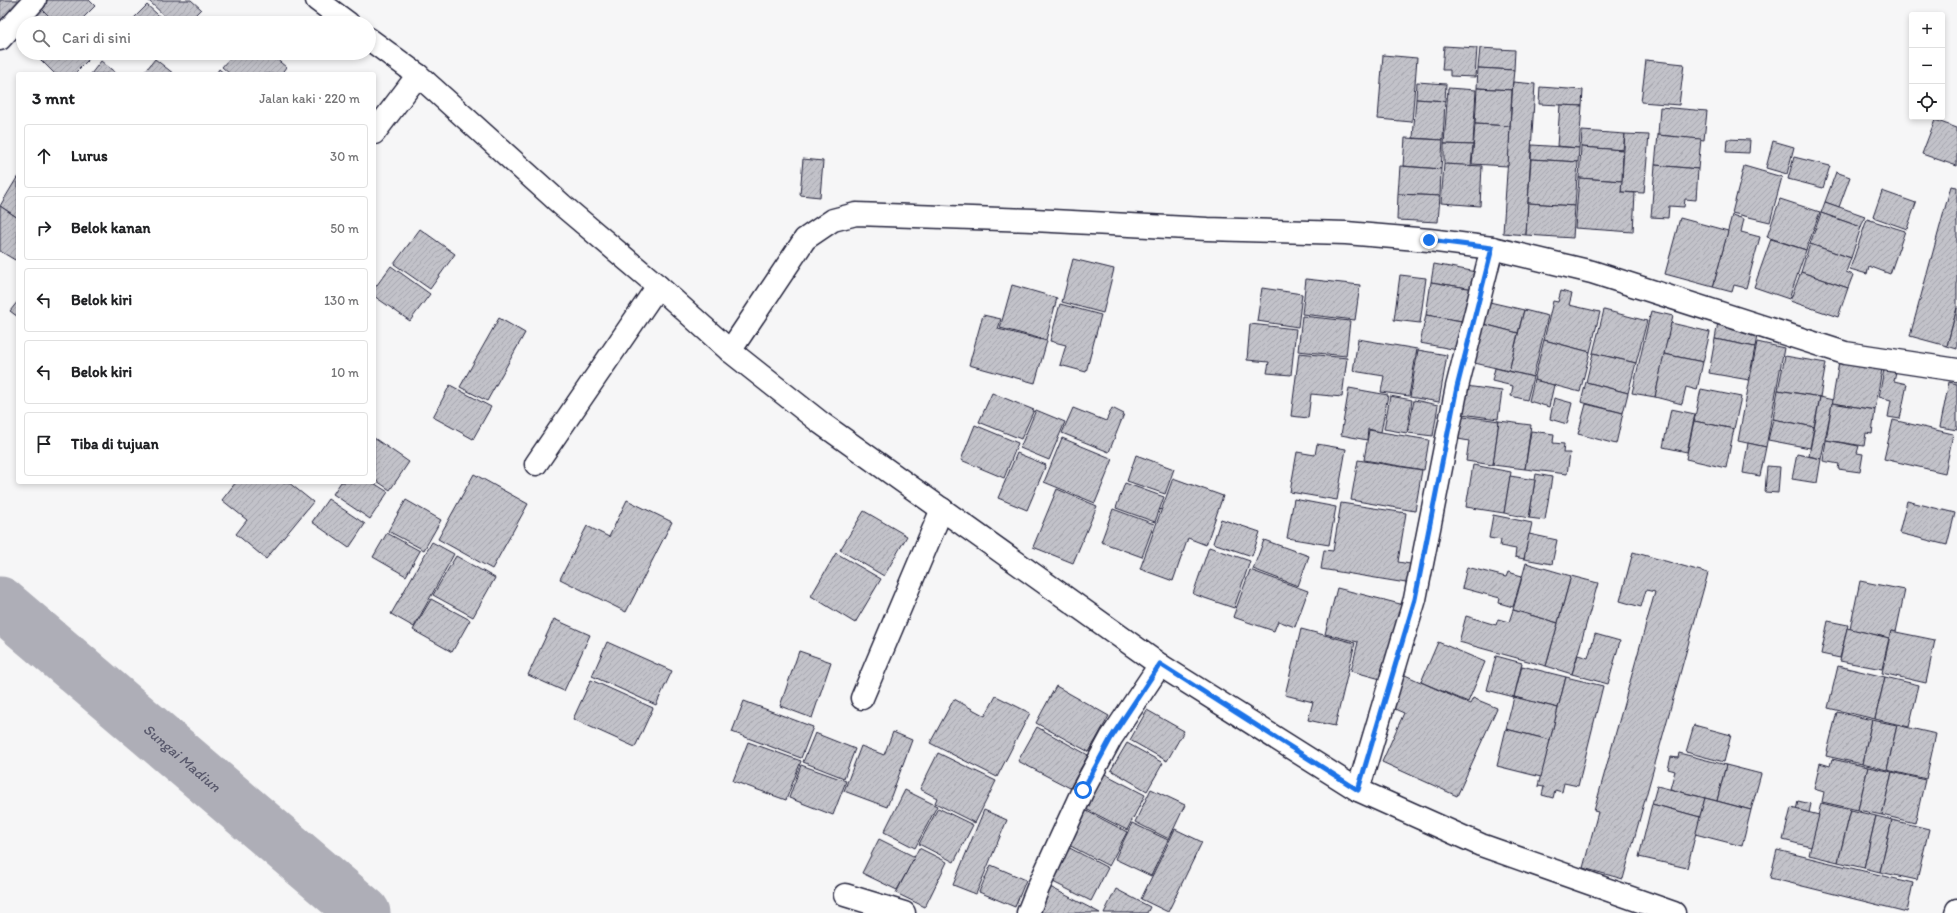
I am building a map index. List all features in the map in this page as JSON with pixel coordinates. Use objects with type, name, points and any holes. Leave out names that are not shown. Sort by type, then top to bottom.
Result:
[{"type":"street","points":[[21,16],[35,0]]},
{"type":"street","points":[[317,0],[339,16]]},
{"type":"street","points":[[0,39],[16,21]]},
{"type":"street","points":[[376,44],[418,75],[562,205],[658,286],[730,351],[821,423],[1160,664],[1358,790],[1482,845],[1674,913]]},
{"type":"street","points":[[376,131],[418,75]]},
{"type":"street","points":[[730,351],[805,239],[833,220],[856,214],[1034,220],[1207,229],[1346,233],[1429,240],[1492,248],[1592,272],[1845,353],[1957,370]]},
{"type":"street","points":[[1358,790],[1415,599],[1457,387],[1492,248]]},
{"type":"street","points":[[536,464],[658,286]]},
{"type":"street","points":[[862,698],[942,509]]},
{"type":"street","points":[[1028,913],[1083,790],[1111,738],[1160,664]]},
{"type":"street","points":[[845,895],[904,913]]},
{"type":"building","points":[[0,0],[19,0],[25,5],[0,25]]},
{"type":"building","points":[[44,0],[89,0],[95,6],[85,16],[49,16],[39,6]]},
{"type":"building","points":[[148,0],[191,0],[201,9],[194,16],[165,16]]},
{"type":"building","points":[[147,5],[159,16],[136,16]]},
{"type":"building","points":[[39,6],[49,16],[29,16]]},
{"type":"building","points":[[16,28],[16,36],[12,32]]},
{"type":"building","points":[[1444,46],[1477,48],[1475,77],[1450,76],[1450,70],[1442,70]]},
{"type":"building","points":[[1480,48],[1515,50],[1514,70],[1478,68]]},
{"type":"building","points":[[1383,55],[1417,58],[1412,122],[1378,119]]},
{"type":"building","points":[[41,60],[88,60],[76,72],[53,72]]},
{"type":"building","points":[[154,60],[156,60],[171,72],[145,72]]},
{"type":"building","points":[[228,60],[278,60],[286,67],[282,72],[228,72],[222,67]]},
{"type":"building","points":[[1646,60],[1684,64],[1679,105],[1641,102]]},
{"type":"building","points":[[101,61],[115,72],[93,72]]},
{"type":"building","points":[[1478,68],[1514,70],[1512,90],[1477,88]]},
{"type":"building","points":[[1417,82],[1446,84],[1445,101],[1416,99]]},
{"type":"building","points":[[1513,82],[1535,84],[1526,235],[1503,233]]},
{"type":"building","points":[[1540,87],[1583,90],[1582,106],[1539,104]]},
{"type":"building","points":[[1448,88],[1476,90],[1473,145],[1444,144]]},
{"type":"building","points":[[1477,88],[1512,90],[1510,126],[1475,124]]},
{"type":"building","points":[[1416,99],[1445,101],[1443,140],[1413,138]]},
{"type":"building","points":[[1560,105],[1582,106],[1579,148],[1557,146]]},
{"type":"building","points":[[1660,107],[1707,111],[1704,140],[1658,135]]},
{"type":"building","points":[[1935,120],[1957,128],[1957,166],[1922,154]]},
{"type":"building","points":[[1475,124],[1510,126],[1508,166],[1472,164]]},
{"type":"building","points":[[1582,131],[1625,134],[1623,150],[1581,147]]},
{"type":"building","points":[[1625,134],[1649,135],[1644,193],[1621,192]]},
{"type":"building","points":[[1658,135],[1701,139],[1698,169],[1655,165]]},
{"type":"building","points":[[1405,138],[1443,140],[1441,169],[1403,166]]},
{"type":"building","points":[[1727,139],[1750,140],[1749,153],[1726,152]]},
{"type":"building","points":[[1773,141],[1794,147],[1787,174],[1766,168]]},
{"type":"building","points":[[1444,144],[1473,145],[1471,166],[1444,164]]},
{"type":"building","points":[[1532,145],[1579,148],[1578,162],[1531,159]]},
{"type":"building","points":[[1581,147],[1623,150],[1622,181],[1579,178]]},
{"type":"building","points":[[1794,157],[1830,166],[1823,188],[1788,179]]},
{"type":"building","points":[[803,159],[823,161],[820,197],[800,195]]},
{"type":"building","points":[[1531,159],[1578,162],[1575,206],[1528,203]]},
{"type":"building","points":[[1444,164],[1482,166],[1480,206],[1441,203]]},
{"type":"building","points":[[1655,165],[1698,169],[1696,200],[1685,199],[1684,207],[1669,206],[1668,218],[1651,217]]},
{"type":"building","points":[[1400,166],[1441,169],[1440,196],[1398,194]]},
{"type":"building","points":[[1744,166],[1782,177],[1770,222],[1732,213]]},
{"type":"building","points":[[1836,172],[1850,177],[1839,207],[1825,202]]},
{"type":"building","points":[[1579,178],[1622,181],[1621,192],[1635,193],[1633,232],[1575,228]]},
{"type":"building","points":[[16,179],[16,217],[0,206]]},
{"type":"building","points":[[1951,186],[1957,187],[1957,308],[1947,346],[1910,336]]},
{"type":"building","points":[[1882,191],[1916,203],[1907,229],[1873,217]]},
{"type":"building","points":[[1398,194],[1440,196],[1438,222],[1397,220]]},
{"type":"building","points":[[1780,199],[1820,212],[1806,250],[1767,237]]},
{"type":"building","points":[[1825,202],[1865,216],[1861,227],[1821,213]]},
{"type":"building","points":[[1528,203],[1575,206],[1573,238],[1526,235]]},
{"type":"building","points":[[0,206],[16,217],[16,259],[15,260],[0,251]]},
{"type":"building","points":[[1821,213],[1861,227],[1851,258],[1810,244]]},
{"type":"building","points":[[1732,215],[1744,219],[1741,232],[1760,237],[1746,288],[1734,285],[1732,292],[1713,287]]},
{"type":"building","points":[[1680,218],[1728,231],[1713,287],[1665,274]]},
{"type":"building","points":[[1867,219],[1905,231],[1890,274],[1869,266],[1867,274],[1850,269]]},
{"type":"building","points":[[420,229],[455,254],[430,289],[394,264]]},
{"type":"building","points":[[1771,239],[1806,250],[1789,299],[1754,287]]},
{"type":"building","points":[[1810,244],[1851,258],[1846,272],[1853,275],[1848,288],[1801,272]]},
{"type":"building","points":[[1073,259],[1114,269],[1103,313],[1062,302]]},
{"type":"building","points":[[1434,264],[1477,272],[1474,289],[1431,282]]},
{"type":"building","points":[[391,266],[430,294],[410,321],[376,297],[376,286]]},
{"type":"building","points":[[1801,272],[1848,288],[1838,317],[1790,301]]},
{"type":"building","points":[[1400,275],[1426,278],[1420,323],[1394,320]]},
{"type":"building","points":[[1306,279],[1360,285],[1355,320],[1302,314]]},
{"type":"building","points":[[1431,282],[1474,289],[1468,322],[1426,315]]},
{"type":"building","points":[[1012,285],[1057,298],[1046,340],[1000,328]]},
{"type":"building","points":[[1262,288],[1302,294],[1298,327],[1257,321]]},
{"type":"building","points":[[1561,291],[1572,294],[1569,305],[1600,312],[1590,352],[1544,340],[1553,301],[1558,302]]},
{"type":"building","points":[[1481,300],[1524,310],[1518,333],[1476,322]]},
{"type":"building","points":[[16,304],[16,316],[10,311]]},
{"type":"building","points":[[1060,304],[1101,315],[1086,372],[1060,365],[1066,345],[1050,341]]},
{"type":"building","points":[[1957,308],[1957,349],[1947,346]]},
{"type":"building","points":[[1524,310],[1548,316],[1533,377],[1509,371]]},
{"type":"building","points":[[1604,310],[1647,321],[1636,363],[1593,353]]},
{"type":"building","points":[[1651,311],[1673,316],[1655,397],[1632,393]]},
{"type":"building","points":[[983,315],[1001,319],[998,329],[1047,341],[1035,383],[969,365]]},
{"type":"building","points":[[1426,315],[1468,322],[1463,351],[1420,343]]},
{"type":"building","points":[[1302,316],[1350,321],[1346,356],[1298,351]]},
{"type":"building","points":[[499,318],[525,333],[487,401],[460,387]]},
{"type":"building","points":[[1476,322],[1518,333],[1509,371],[1466,361]]},
{"type":"building","points":[[1718,322],[1758,330],[1755,347],[1715,339]]},
{"type":"building","points":[[1671,323],[1710,332],[1703,362],[1664,354]]},
{"type":"building","points":[[1250,324],[1296,329],[1291,375],[1267,373],[1269,362],[1247,360]]},
{"type":"building","points":[[1358,339],[1417,349],[1409,396],[1381,392],[1384,376],[1353,371]]},
{"type":"building","points":[[1715,339],[1755,347],[1749,380],[1709,373]]},
{"type":"building","points":[[1544,340],[1590,352],[1580,392],[1534,380]]},
{"type":"building","points":[[1757,342],[1784,348],[1766,447],[1738,441]]},
{"type":"building","points":[[1418,350],[1447,355],[1439,402],[1410,397]]},
{"type":"building","points":[[1299,353],[1347,358],[1342,397],[1311,394],[1308,418],[1291,416]]},
{"type":"building","points":[[1593,353],[1636,363],[1628,393],[1586,382]]},
{"type":"building","points":[[1664,354],[1703,362],[1697,390],[1686,387],[1682,404],[1655,397]]},
{"type":"building","points":[[1785,356],[1826,363],[1820,397],[1778,390]]},
{"type":"building","points":[[1839,362],[1882,369],[1875,410],[1832,403]]},
{"type":"building","points":[[1885,364],[1897,367],[1894,381],[1907,384],[1900,419],[1888,417],[1891,400],[1879,397]]},
{"type":"building","points":[[1495,368],[1533,377],[1527,400],[1511,396],[1513,386],[1492,381]]},
{"type":"building","points":[[1534,380],[1554,385],[1549,407],[1529,401]]},
{"type":"building","points":[[1586,382],[1628,393],[1623,413],[1581,402]]},
{"type":"building","points":[[1949,382],[1957,384],[1957,430],[1940,427]]},
{"type":"building","points":[[450,385],[491,407],[473,439],[433,417]]},
{"type":"building","points":[[1466,386],[1502,391],[1498,419],[1462,414]]},
{"type":"building","points":[[1349,388],[1388,395],[1381,432],[1368,429],[1367,440],[1341,435]]},
{"type":"building","points":[[1701,389],[1741,397],[1734,429],[1694,421]]},
{"type":"building","points":[[1778,390],[1820,397],[1814,427],[1773,419]]},
{"type":"building","points":[[992,393],[1034,410],[1021,439],[979,422]]},
{"type":"building","points":[[1390,396],[1412,400],[1407,433],[1384,429]]},
{"type":"building","points":[[1820,397],[1833,400],[1821,459],[1809,456]]},
{"type":"building","points":[[1554,398],[1572,403],[1567,424],[1550,419]]},
{"type":"building","points":[[1414,400],[1438,405],[1433,436],[1408,433]]},
{"type":"building","points":[[1832,403],[1875,410],[1872,434],[1866,433],[1864,446],[1826,440]]},
{"type":"building","points":[[1586,404],[1623,413],[1616,444],[1578,434]]},
{"type":"building","points":[[1073,408],[1106,421],[1112,408],[1124,414],[1109,452],[1062,433]]},
{"type":"building","points":[[1671,409],[1695,414],[1687,452],[1663,447]]},
{"type":"building","points":[[1036,410],[1065,422],[1049,460],[1020,448]]},
{"type":"building","points":[[1457,415],[1499,421],[1493,465],[1466,461],[1469,441],[1453,438]]},
{"type":"building","points":[[1773,419],[1814,427],[1810,448],[1768,440]]},
{"type":"building","points":[[1893,420],[1953,434],[1945,473],[1884,459]]},
{"type":"building","points":[[1499,421],[1531,425],[1525,469],[1493,465]]},
{"type":"building","points":[[1694,421],[1734,429],[1726,468],[1686,459]]},
{"type":"building","points":[[975,425],[1018,443],[1004,478],[961,460]]},
{"type":"building","points":[[1369,430],[1429,440],[1424,470],[1364,460]]},
{"type":"building","points":[[1531,431],[1554,434],[1553,443],[1564,444],[1563,453],[1570,453],[1567,474],[1525,469]]},
{"type":"building","points":[[1062,438],[1113,459],[1095,503],[1044,482]]},
{"type":"building","points":[[376,439],[409,462],[390,490],[376,480]]},
{"type":"building","points":[[1826,440],[1859,446],[1857,453],[1863,454],[1860,472],[1838,469],[1839,464],[1823,461]]},
{"type":"building","points":[[1748,443],[1766,447],[1760,476],[1743,473]]},
{"type":"building","points":[[1317,444],[1346,449],[1337,500],[1290,492],[1297,452],[1315,455]]},
{"type":"building","points":[[1017,453],[1046,465],[1027,510],[998,498]]},
{"type":"building","points":[[1797,454],[1821,459],[1817,483],[1792,479]]},
{"type":"building","points":[[1136,455],[1174,469],[1165,494],[1127,481]]},
{"type":"building","points":[[1358,460],[1422,470],[1415,511],[1351,500]]},
{"type":"building","points":[[1473,465],[1511,472],[1504,513],[1466,507]]},
{"type":"building","points":[[1767,466],[1780,467],[1778,493],[1765,492]]},
{"type":"building","points":[[474,474],[528,504],[492,569],[438,539]]},
{"type":"building","points":[[1536,474],[1552,477],[1545,520],[1529,518]]},
{"type":"building","points":[[1510,476],[1535,480],[1529,518],[1504,513]]},
{"type":"building","points":[[1173,478],[1223,496],[1206,545],[1188,538],[1173,581],[1140,569]]},
{"type":"building","points":[[1125,483],[1164,497],[1155,522],[1116,508]]},
{"type":"building","points":[[234,484],[290,484],[313,502],[266,559],[236,534],[247,520],[222,500]]},
{"type":"building","points":[[340,484],[375,484],[388,492],[370,519],[333,494]]},
{"type":"building","points":[[1057,489],[1097,506],[1073,563],[1033,547]]},
{"type":"building","points":[[328,499],[365,524],[349,548],[312,522]]},
{"type":"building","points":[[1294,499],[1336,507],[1329,545],[1287,538]]},
{"type":"building","points":[[406,500],[441,520],[424,550],[388,531]]},
{"type":"building","points":[[627,500],[672,522],[626,612],[560,579],[587,526],[609,537]]},
{"type":"building","points":[[1907,501],[1955,513],[1947,545],[1899,533]]},
{"type":"building","points":[[1341,503],[1406,513],[1398,562],[1416,565],[1412,584],[1321,569],[1324,550],[1333,551]]},
{"type":"building","points":[[1113,509],[1154,524],[1142,557],[1101,542]]},
{"type":"building","points":[[864,511],[907,536],[884,576],[840,550]]},
{"type":"building","points":[[1493,515],[1532,523],[1524,559],[1515,557],[1516,549],[1500,546],[1501,540],[1489,538]]},
{"type":"building","points":[[1221,519],[1260,532],[1252,556],[1213,543]]},
{"type":"building","points":[[387,533],[420,551],[406,576],[373,557]]},
{"type":"building","points":[[1529,534],[1557,540],[1552,564],[1524,559]]},
{"type":"building","points":[[1264,540],[1309,556],[1298,586],[1253,569]]},
{"type":"building","points":[[432,542],[454,554],[414,627],[391,614]]},
{"type":"building","points":[[1209,547],[1250,561],[1234,608],[1193,594]]},
{"type":"building","points":[[1633,552],[1708,573],[1623,879],[1583,868],[1598,812],[1594,811],[1655,592],[1646,590],[1641,607],[1620,601]]},
{"type":"building","points":[[836,553],[881,579],[855,623],[811,596]]},
{"type":"building","points":[[456,556],[495,578],[473,617],[433,595]]},
{"type":"building","points":[[1526,563],[1571,576],[1558,623],[1513,610]]},
{"type":"building","points":[[1467,567],[1506,577],[1508,572],[1522,576],[1513,607],[1499,603],[1500,598],[1462,588]]},
{"type":"building","points":[[1250,570],[1308,591],[1295,627],[1278,621],[1274,631],[1233,617]]},
{"type":"building","points":[[1571,576],[1598,583],[1572,674],[1546,666]]},
{"type":"building","points":[[1860,581],[1905,590],[1896,632],[1891,631],[1889,638],[1850,629]]},
{"type":"building","points":[[1337,588],[1408,606],[1388,681],[1351,671],[1358,642],[1325,634]]},
{"type":"building","points":[[431,599],[470,620],[452,652],[413,630]]},
{"type":"building","points":[[1513,610],[1558,623],[1546,666],[1459,642],[1466,616],[1496,625],[1498,619],[1509,622]]},
{"type":"building","points":[[554,619],[590,635],[564,691],[528,675]]},
{"type":"building","points":[[1828,621],[1848,625],[1840,658],[1821,654]]},
{"type":"building","points":[[1847,628],[1889,638],[1882,669],[1840,661]]},
{"type":"building","points":[[1301,629],[1355,643],[1335,726],[1308,720],[1313,702],[1285,695]]},
{"type":"building","points":[[1891,631],[1935,640],[1926,683],[1882,673]]},
{"type":"building","points":[[1595,634],[1620,641],[1608,684],[1572,674],[1578,655],[1588,658]]},
{"type":"building","points":[[607,642],[672,671],[656,705],[592,676]]},
{"type":"building","points":[[1438,642],[1485,662],[1468,702],[1421,682]]},
{"type":"building","points":[[799,651],[831,662],[812,718],[780,706]]},
{"type":"building","points":[[1496,656],[1522,663],[1514,697],[1487,690]]},
{"type":"building","points":[[1522,666],[1566,677],[1558,708],[1514,697]]},
{"type":"building","points":[[1838,666],[1885,677],[1875,719],[1828,708]]},
{"type":"building","points":[[1405,675],[1470,704],[1473,698],[1497,708],[1457,796],[1382,762],[1404,713],[1390,707]]},
{"type":"building","points":[[1566,677],[1603,686],[1578,786],[1564,783],[1562,792],[1555,790],[1553,798],[1542,795],[1544,787],[1538,786]]},
{"type":"building","points":[[1885,677],[1919,685],[1909,727],[1875,719]]},
{"type":"building","points":[[591,680],[653,708],[635,747],[573,719]]},
{"type":"building","points":[[1056,686],[1109,716],[1089,752],[1036,723]]},
{"type":"building","points":[[996,696],[1030,713],[997,777],[930,743],[954,699],[985,716]]},
{"type":"building","points":[[1514,697],[1558,708],[1550,740],[1506,729]]},
{"type":"building","points":[[744,701],[813,727],[801,758],[732,732]]},
{"type":"building","points":[[1147,710],[1184,731],[1167,761],[1130,740]]},
{"type":"building","points":[[1837,712],[1872,720],[1862,764],[1826,756]]},
{"type":"building","points":[[1872,720],[1897,725],[1887,770],[1862,764]]},
{"type":"building","points":[[1694,725],[1731,735],[1724,762],[1686,752]]},
{"type":"building","points":[[1897,725],[1936,734],[1926,779],[1887,770]]},
{"type":"building","points":[[1037,727],[1088,755],[1070,788],[1018,761]]},
{"type":"building","points":[[1506,729],[1550,740],[1541,777],[1497,766]]},
{"type":"building","points":[[893,732],[912,740],[887,807],[844,791],[861,746],[884,755]]},
{"type":"building","points":[[815,733],[855,749],[844,778],[803,762]]},
{"type":"building","points":[[748,742],[801,761],[786,800],[733,781]]},
{"type":"building","points":[[1127,743],[1163,763],[1147,791],[1111,770]]},
{"type":"building","points":[[938,753],[996,781],[975,823],[935,803],[937,798],[920,789]]},
{"type":"building","points":[[1679,753],[1726,765],[1717,801],[1670,789],[1675,771],[1668,769],[1671,757],[1678,758]]},
{"type":"building","points":[[1832,759],[1868,767],[1858,810],[1822,802],[1824,792],[1814,789],[1820,763],[1830,766]]},
{"type":"building","points":[[801,765],[846,781],[833,815],[789,798]]},
{"type":"building","points":[[1726,765],[1761,774],[1751,810],[1717,801]]},
{"type":"building","points":[[1868,767],[1892,772],[1882,815],[1858,810]]},
{"type":"building","points":[[1101,772],[1145,795],[1127,830],[1082,807]]},
{"type":"building","points":[[1892,772],[1925,780],[1915,823],[1882,815]]},
{"type":"building","points":[[1657,786],[1705,798],[1700,817],[1652,804]]},
{"type":"building","points":[[1151,789],[1185,805],[1169,839],[1135,822]]},
{"type":"building","points":[[905,790],[937,806],[915,848],[884,832]]},
{"type":"building","points":[[1705,798],[1751,810],[1742,846],[1695,834]]},
{"type":"building","points":[[1798,801],[1811,804],[1809,813],[1796,810]]},
{"type":"building","points":[[1821,803],[1851,810],[1838,862],[1809,855]]},
{"type":"building","points":[[1652,804],[1700,817],[1687,868],[1639,857]]},
{"type":"building","points":[[938,808],[973,825],[954,862],[919,844]]},
{"type":"building","points":[[1081,808],[1127,832],[1109,866],[1063,842]]},
{"type":"building","points":[[1791,808],[1819,815],[1811,847],[1783,840]]},
{"type":"building","points":[[984,810],[1007,820],[976,894],[953,885]]},
{"type":"building","points":[[1851,810],[1876,816],[1864,868],[1838,862]]},
{"type":"building","points":[[1876,816],[1892,820],[1880,872],[1864,868]]},
{"type":"building","points":[[1892,820],[1929,829],[1917,880],[1880,872]]},
{"type":"building","points":[[1132,823],[1168,840],[1151,876],[1115,859]]},
{"type":"building","points":[[1175,829],[1202,842],[1168,912],[1141,899]]},
{"type":"building","points":[[879,839],[915,857],[897,890],[862,873]]},
{"type":"building","points":[[1062,844],[1108,868],[1091,901],[1045,878]]},
{"type":"building","points":[[919,848],[947,862],[925,907],[896,893]]},
{"type":"building","points":[[1777,850],[1913,883],[1907,912],[1770,878]]},
{"type":"building","points":[[991,865],[1026,880],[1015,907],[979,892]]},
{"type":"building","points":[[1050,887],[1100,913],[1036,913]]},
{"type":"building","points":[[1116,889],[1150,907],[1147,913],[1104,913]]},
{"type":"waterway","name":"Sungai Madiun","points":[[0,603],[364,913]]},
{"type":"route","points":[[1083,790],[1111,738],[1160,664],[1358,790],[1415,599],[1457,387],[1492,248],[1429,240]]}]
